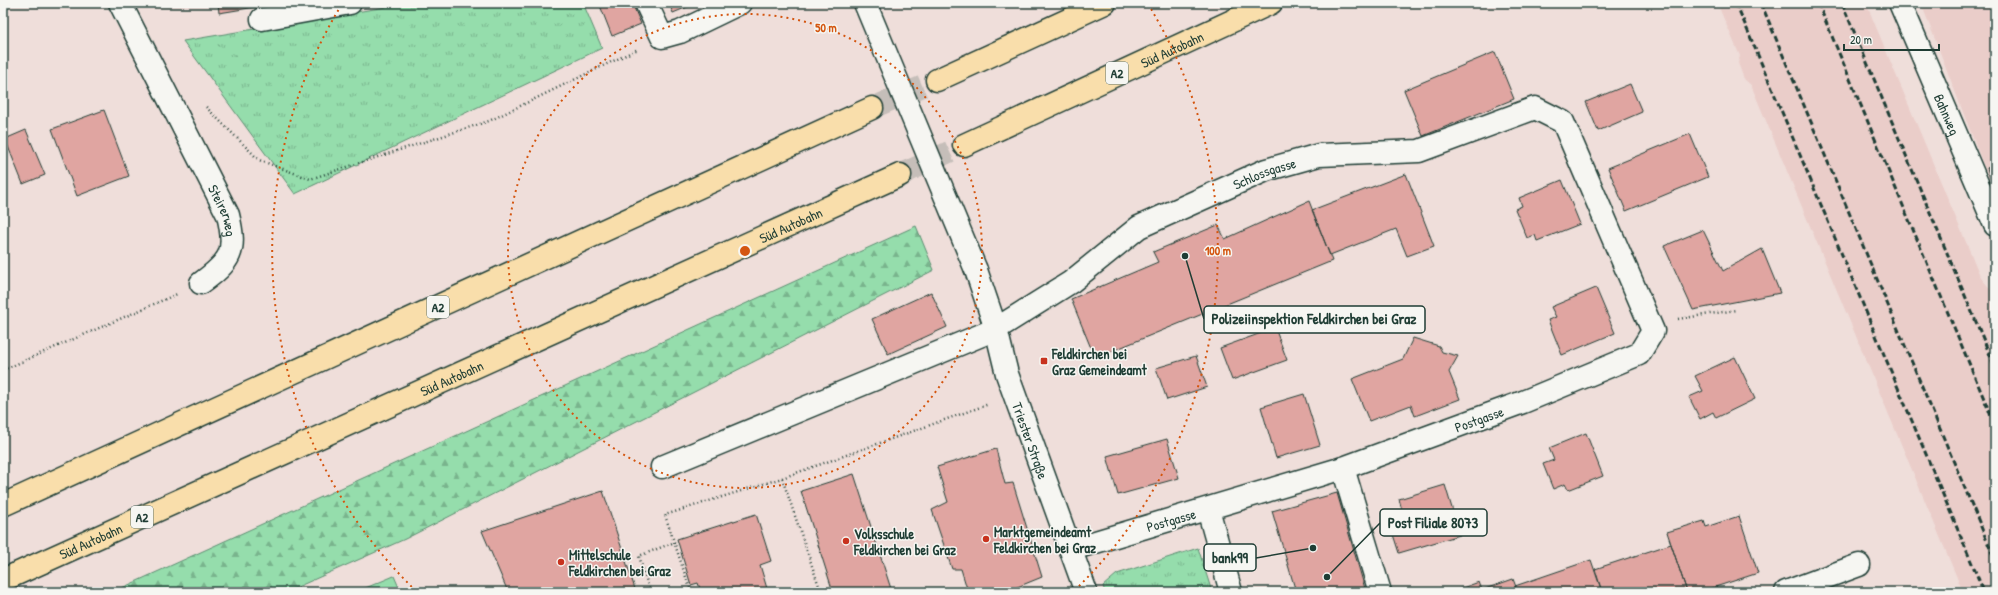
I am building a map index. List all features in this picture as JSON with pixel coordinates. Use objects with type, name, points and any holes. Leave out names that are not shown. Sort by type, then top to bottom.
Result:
[{"type":"highway","points":[[937,80],[1105,3]]},
{"type":"highway","name":"Süd Autobahn","points":[[964,145],[1271,3]]},
{"type":"highway","name":"A2","points":[[3,505],[872,108]]},
{"type":"highway","name":"Süd Autobahn","points":[[3,580],[900,175]]},
{"type":"street","name":"Steirerweg","points":[[120,3],[228,215],[232,232],[232,248],[227,260],[216,272],[201,283]]},
{"type":"street","points":[[262,19],[350,3]]},
{"type":"street","points":[[646,3],[662,37],[680,32],[740,3]]},
{"type":"street","name":"Triester Straße","points":[[865,3],[976,270],[996,329],[1015,395],[1072,549],[1086,592]]},
{"type":"street","name":"Bahnweg","points":[[1900,3],[1995,225]]},
{"type":"street","name":"Schlossgasse","points":[[662,467],[996,329],[1071,282],[1139,227],[1266,170],[1319,155],[1419,151],[1535,108],[1563,122],[1650,324]]},
{"type":"street","name":"Postgasse","points":[[1072,549],[1343,468],[1523,402],[1639,354],[1653,331],[1650,324]]},
{"type":"street","points":[[1343,468],[1380,592]]},
{"type":"street","points":[[1208,509],[1232,592]]},
{"type":"street","points":[[1786,592],[1859,565]]},
{"type":"path","points":[[205,106],[259,160],[310,179],[489,121],[662,37]]},
{"type":"path","points":[[3,370],[201,283]]},
{"type":"path","points":[[1650,324],[1736,310]]},
{"type":"path","points":[[691,592],[665,515],[782,478],[1015,395]]},
{"type":"path","points":[[782,478],[821,592]]},
{"type":"path","points":[[650,592],[639,556],[675,542]]},
{"type":"shaded area","points":[[1717,3],[1866,3],[1981,278],[1992,291],[1995,298],[1995,592],[1963,592],[1751,85],[1744,79],[1738,63],[1740,56]]},
{"type":"shaded area","points":[[1921,3],[1995,3],[1995,195]]},
{"type":"green space","points":[[389,3],[583,3],[602,48],[295,194],[183,41],[386,7]]},
{"type":"green space","points":[[916,226],[934,270],[405,539],[286,592],[113,592]]},
{"type":"green space","points":[[1198,548],[1212,592],[1105,592],[1103,586],[1117,574]]},
{"type":"green space","points":[[394,576],[401,592],[356,592]]},
{"type":"building","points":[[218,3],[280,3],[219,13]]},
{"type":"building","points":[[599,3],[632,3],[641,24],[612,36]]},
{"type":"building","points":[[669,3],[697,3],[673,13]]},
{"type":"building","points":[[1495,52],[1514,99],[1423,136],[1404,90]]},
{"type":"building","points":[[1630,84],[1642,112],[1598,131],[1586,102]]},
{"type":"building","points":[[104,110],[129,176],[77,196],[52,129]]},
{"type":"building","points":[[26,130],[45,175],[23,184],[5,139]]},
{"type":"building","points":[[1690,134],[1708,177],[1626,211],[1608,168]]},
{"type":"building","points":[[1995,165],[1995,194],[1987,168]]},
{"type":"building","points":[[1406,174],[1434,246],[1407,256],[1396,229],[1330,255],[1312,210]]},
{"type":"building","points":[[1562,180],[1580,224],[1537,241],[1535,235],[1527,238],[1515,209],[1522,206],[1519,198]]},
{"type":"building","points":[[1309,201],[1332,261],[1095,358],[1071,299],[1158,262],[1153,252],[1218,225],[1225,239]]},
{"type":"building","points":[[1703,230],[1723,271],[1762,249],[1780,293],[1693,310],[1664,246]]},
{"type":"building","points":[[1596,288],[1615,333],[1562,355],[1548,320],[1556,317],[1551,307]]},
{"type":"building","points":[[931,292],[947,327],[888,354],[872,319]]},
{"type":"building","points":[[1275,328],[1287,360],[1232,380],[1220,348]]},
{"type":"building","points":[[1413,338],[1439,346],[1442,352],[1458,356],[1449,372],[1460,399],[1415,416],[1411,405],[1369,421],[1352,379],[1403,359]]},
{"type":"building","points":[[1196,356],[1207,387],[1167,400],[1156,368]]},
{"type":"building","points":[[1735,357],[1755,399],[1716,418],[1713,412],[1700,419],[1689,397],[1703,391],[1695,376]]},
{"type":"building","points":[[1304,394],[1320,445],[1276,458],[1261,407]]},
{"type":"building","points":[[1586,433],[1603,476],[1568,490],[1565,484],[1553,489],[1543,464],[1554,460],[1549,448]]},
{"type":"building","points":[[1167,439],[1179,478],[1118,495],[1107,456]]},
{"type":"building","name":"Marktgemeindeamt Feldkirchen bei Graz","points":[[996,449],[1005,484],[1013,483],[1042,577],[1010,590],[1011,592],[968,592],[961,569],[952,569],[932,510],[948,502],[937,467]]},
{"type":"building","name":"Volksschule Feldkirchen bei Graz","points":[[854,474],[892,592],[833,592],[801,491]]},
{"type":"building","points":[[1445,485],[1460,535],[1399,553],[1388,519],[1403,514],[1399,499]]},
{"type":"building","name":"Mittelschule Feldkirchen bei Graz","points":[[603,491],[636,592],[508,592],[482,531]]},
{"type":"building","points":[[1337,493],[1366,592],[1296,592],[1272,511]]},
{"type":"building","points":[[756,514],[771,561],[760,565],[768,592],[701,592],[698,583],[691,585],[677,539]]},
{"type":"building","points":[[1739,516],[1758,573],[1700,592],[1687,592],[1667,532],[1704,521],[1706,527]]},
{"type":"building","points":[[1671,544],[1687,592],[1602,592],[1595,569]]},
{"type":"building","points":[[1591,560],[1602,592],[1518,592],[1515,586]]},
{"type":"building","points":[[1513,579],[1518,592],[1451,592],[1479,582],[1482,590]]},
{"type":"tunnel","points":[[872,108],[937,80]]},
{"type":"tunnel","points":[[900,175],[964,145]]},
{"type":"railway","points":[[1736,3],[1984,592]]},
{"type":"railway","points":[[1761,3],[1995,560]]},
{"type":"railway","points":[[1818,3],[1995,425]]},
{"type":"railway","points":[[1842,3],[1995,367]]},
{"type":"place","name":"Polizeiinspektion Feldkirchen bei Graz","points":[[1185,256]]},
{"type":"place","name":"Feldkirchen bei Graz Gemeindeamt","points":[[1044,361]]},
{"type":"place","name":"Marktgemeindeamt Feldkirchen bei Graz","points":[[986,539]]},
{"type":"place","name":"Volksschule Feldkirchen bei Graz","points":[[846,541]]},
{"type":"place","name":"bank99","points":[[1313,548]]},
{"type":"place","name":"Mittelschule Feldkirchen bei Graz","points":[[561,562]]},
{"type":"place","name":"Post Filiale 8073","points":[[1327,577]]}]
